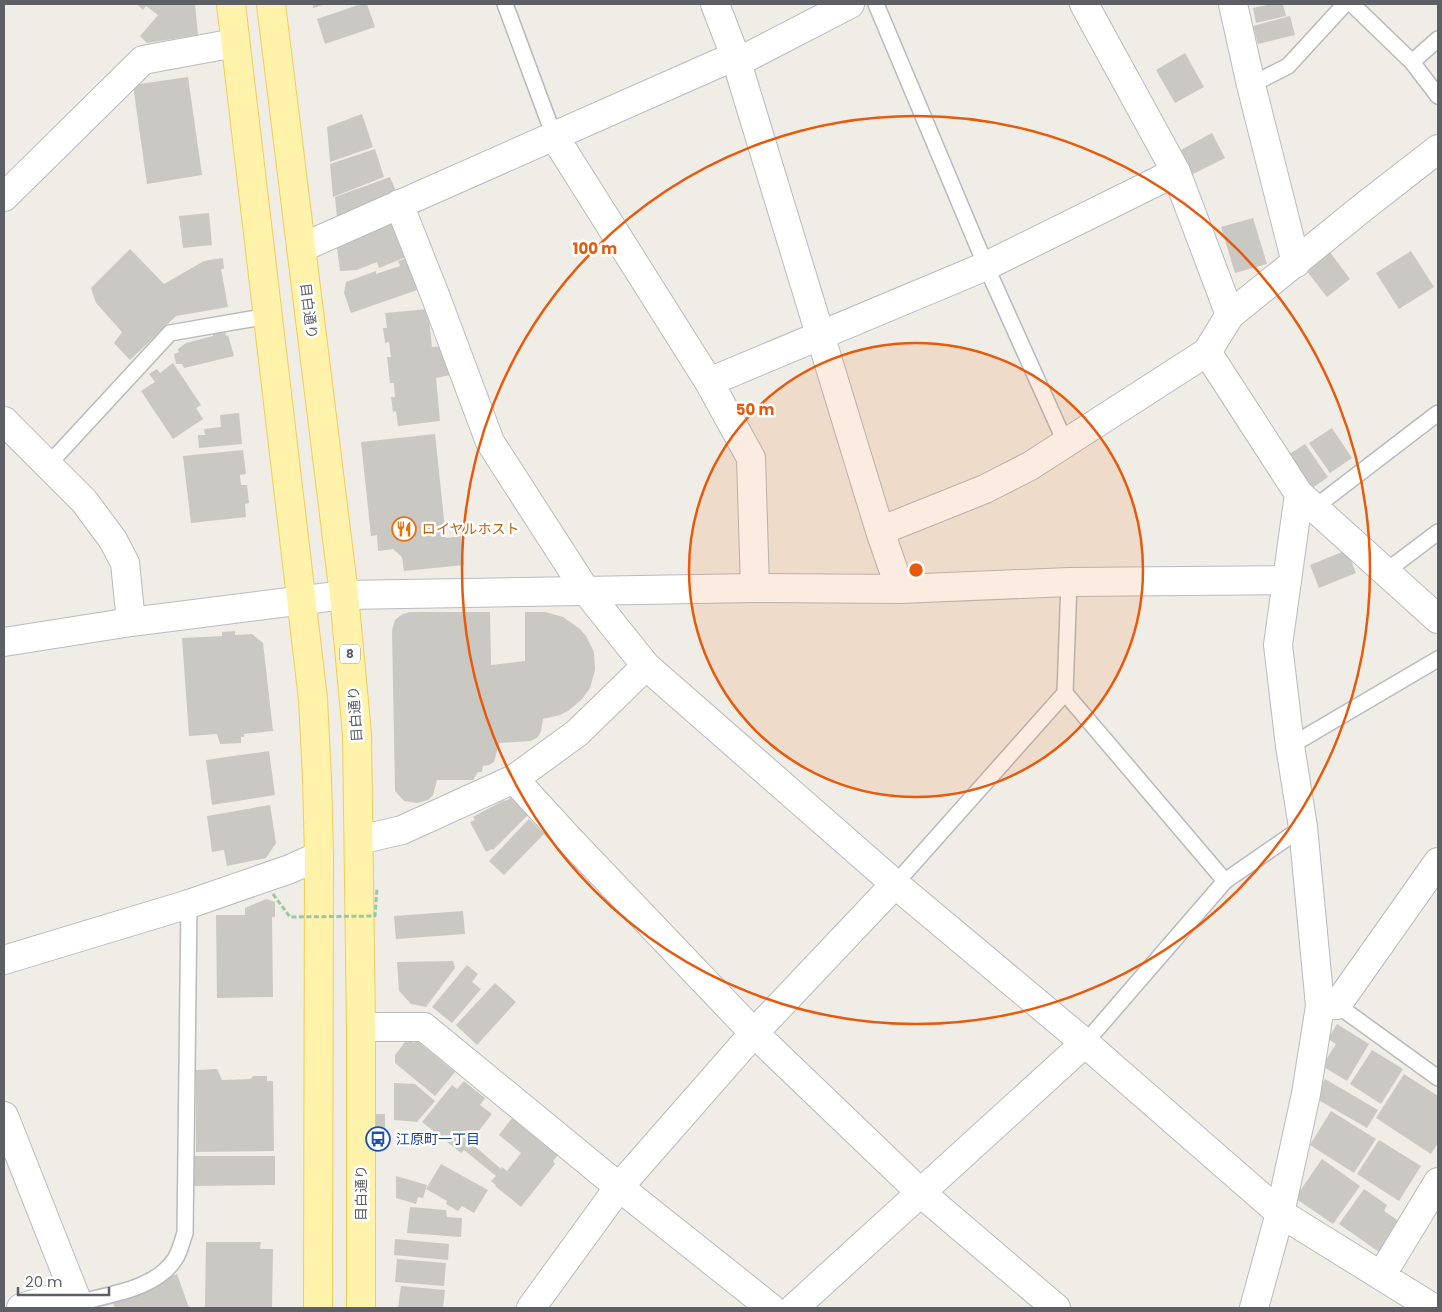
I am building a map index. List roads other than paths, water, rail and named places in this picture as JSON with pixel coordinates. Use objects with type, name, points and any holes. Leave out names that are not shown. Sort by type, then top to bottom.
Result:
[{"type":"main road","points":[[231,4],[313,699],[318,778],[319,856],[318,1308]]},
{"type":"main road","name":"目白通り","points":[[271,4],[344,595],[358,734],[361,1308]]},
{"type":"street","points":[[716,4],[735,60],[880,531],[900,589]]},
{"type":"street","points":[[301,248],[554,136],[735,60],[850,4]]},
{"type":"street","points":[[1084,4],[1176,172],[1230,315]]},
{"type":"street","points":[[1233,4],[1251,85],[1296,263]]},
{"type":"street","points":[[4,197],[143,60],[235,43]]},
{"type":"street","points":[[554,136],[708,382],[751,458],[755,588]]},
{"type":"street","points":[[880,531],[984,489],[1030,466],[1207,352],[1230,315],[1366,204],[1438,149]]},
{"type":"street","points":[[708,382],[986,266],[1176,172]]},
{"type":"street","points":[[399,204],[490,442],[586,591],[646,666],[895,884],[1085,1043],[1280,1213],[1381,1276],[1405,1301],[1433,1308]]},
{"type":"street","points":[[1207,352],[1306,501],[1438,620]]},
{"type":"street","points":[[4,421],[84,502],[112,540],[125,563],[131,622]]},
{"type":"street","points":[[1254,1308],[1280,1213],[1328,1005],[1290,746],[1278,645],[1287,580],[1306,501]]},
{"type":"street","points":[[4,642],[131,622],[344,595],[755,588],[900,589],[1069,582],[1287,580]]},
{"type":"street","points":[[359,840],[402,830],[514,779],[577,733],[646,666]]},
{"type":"street","points":[[514,779],[754,1033],[922,1192],[1056,1308]]},
{"type":"street","points":[[4,960],[189,904],[290,869],[319,856]]},
{"type":"street","points":[[1328,1005],[1438,862]]},
{"type":"street","points":[[531,1308],[619,1188],[754,1033],[895,884]]},
{"type":"street","points":[[361,1027],[424,1027],[619,1188],[771,1308]]},
{"type":"street","points":[[794,1308],[1085,1043]]},
{"type":"street","points":[[4,1116],[77,1301],[21,1308]]},
{"type":"street","points":[[1381,1276],[1438,1182]]},
{"type":"lane","points":[[505,4],[554,136]]},
{"type":"lane","points":[[876,4],[986,266],[1066,444]]},
{"type":"lane","points":[[1251,85],[1288,66],[1346,4]]},
{"type":"lane","points":[[1352,4],[1412,62],[1438,96]]},
{"type":"lane","points":[[1412,62],[1438,38]]},
{"type":"lane","points":[[48,465],[170,333],[268,316]]},
{"type":"lane","points":[[1306,501],[1438,414]]},
{"type":"lane","points":[[1385,572],[1438,532]]},
{"type":"lane","points":[[895,884],[1065,693],[1069,582]]},
{"type":"lane","points":[[1290,746],[1438,659]]},
{"type":"lane","points":[[1065,693],[1225,881]]},
{"type":"lane","points":[[1085,1043],[1225,881],[1303,827]]},
{"type":"lane","points":[[77,1301],[137,1286],[160,1275],[176,1259],[185,1234],[189,904]]},
{"type":"lane","points":[[1328,1005],[1438,1078]]},
{"type":"place","name":"ロイヤルホスト","points":[[404,529]]},
{"type":"place","name":"江原町一丁目","points":[[378,1139]]}]
